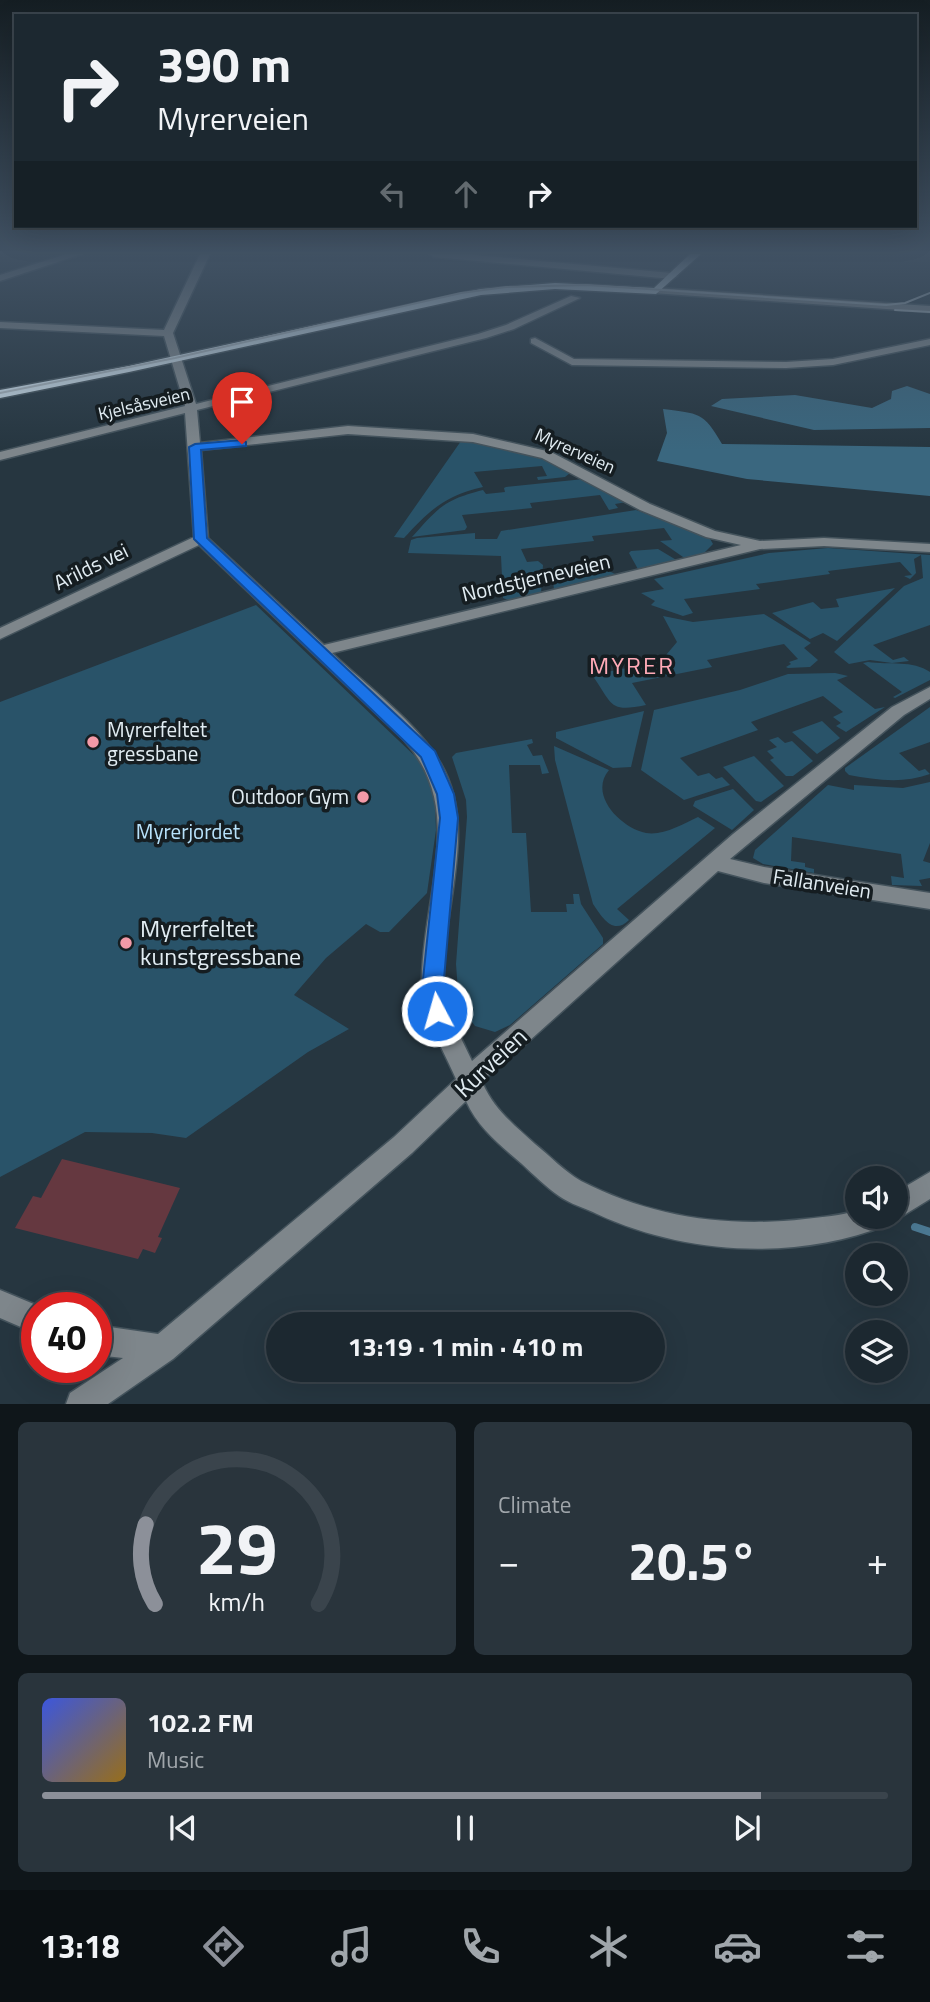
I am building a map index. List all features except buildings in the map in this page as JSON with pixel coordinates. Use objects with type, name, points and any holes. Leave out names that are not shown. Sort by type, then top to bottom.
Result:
[{"type":"main road","points":[[0,394],[354,320]]},
{"type":"street","points":[[174,320],[168,333],[192,410],[201,539],[429,755],[445,794],[449,818],[433,979],[437,1011],[480,1105],[503,1132],[569,1188],[626,1214],[686,1230],[751,1236],[819,1231],[845,1224]]},
{"type":"street","name":"Kjelsåsveien","points":[[0,456],[482,336],[527,320]]},
{"type":"street","points":[[0,325],[168,333]]},
{"type":"street","points":[[536,341],[572,362],[777,365],[833,362],[930,342]]},
{"type":"street","name":"Myrerveien","points":[[195,447],[348,430],[455,436],[532,450],[563,463],[645,507],[711,534],[760,545],[824,542],[930,548]]},
{"type":"street","name":"Arilds vei","points":[[0,634],[201,539]]},
{"type":"street","name":"Nordstjerneveien","points":[[321,651],[760,545]]},
{"type":"street","name":"Kurveien","points":[[81,1404],[163,1349],[403,1146],[471,1082],[485,1061],[510,1044],[740,839],[898,711],[930,692]]},
{"type":"street","name":"Fallanveien","points":[[716,863],[764,875],[930,901]]},
{"type":"street","points":[[908,1199],[930,1184]]},
{"type":"street","points":[[0,1304],[21,1313]]},
{"type":"street","points":[[112,1342],[163,1349]]},
{"type":"green space","points":[[461,441],[518,450],[549,460],[570,473],[565,477],[538,480],[537,477],[547,476],[542,466],[474,472],[483,487],[439,505],[404,538],[394,537]]},
{"type":"green space","points":[[584,479],[627,502],[615,504],[618,508],[609,510],[600,495],[530,503],[532,508],[462,515],[467,527],[465,530],[412,537],[443,506],[470,494],[483,490],[486,494],[505,492],[506,487]]},
{"type":"green space","points":[[636,510],[709,537],[713,544],[700,557],[683,557],[660,541],[672,540],[664,528],[592,536],[594,541],[521,549],[527,562],[538,561],[543,565],[541,593],[508,600],[503,598],[501,556],[408,553],[411,540],[417,538],[475,533],[475,539],[497,539],[501,531]]},
{"type":"green space","points":[[828,548],[930,555],[930,625],[873,645],[893,660],[904,657],[909,661],[892,663],[870,660],[849,664],[834,652],[904,586],[923,578],[921,555],[914,559],[916,573],[910,579],[904,576],[912,575],[900,562],[828,571],[830,574],[756,584],[760,589],[684,599],[693,613],[683,616],[651,605],[655,601],[641,593],[664,589],[654,579],[769,553]]},
{"type":"green space","points":[[658,549],[678,561],[639,571],[629,553],[631,551]]},
{"type":"green space","points":[[580,563],[597,565],[619,576],[554,590],[552,568]]},
{"type":"green space","points":[[895,588],[837,641],[823,633],[810,639],[772,613],[813,602],[821,609],[839,607],[836,599]]},
{"type":"green space","name":"Myrerjordet","points":[[256,605],[418,759],[429,779],[435,801],[436,830],[427,893],[389,932],[380,932],[366,924],[326,958],[294,995],[349,1029],[308,1052],[186,1138],[152,1133],[85,1132],[0,1177],[0,702]]},
{"type":"green space","points":[[764,614],[811,643],[804,648],[818,660],[810,667],[788,668],[786,667],[791,664],[789,662],[798,659],[784,644],[707,660],[712,667],[632,683],[646,705],[624,708],[608,699],[592,675],[661,661],[677,642],[663,616],[693,622]]},
{"type":"green space","points":[[863,663],[923,668],[930,672],[930,680],[895,698],[893,697],[902,692]]},
{"type":"green space","points":[[835,673],[848,676],[837,680],[875,709],[885,707],[846,732],[836,726],[841,723],[833,717],[843,712],[823,696],[751,722],[758,730],[680,758],[698,776],[709,773],[716,779],[722,777],[730,785],[684,800],[641,770],[654,710],[740,690],[788,674]]},
{"type":"green space","points":[[930,707],[930,742],[899,753],[919,771],[925,769],[930,774],[890,780],[849,775],[845,771],[845,768]]},
{"type":"green space","points":[[644,711],[631,767],[613,768],[556,738],[556,732]]},
{"type":"green space","points":[[822,721],[840,738],[817,754],[792,732]]},
{"type":"green space","points":[[778,737],[785,743],[792,741],[813,761],[793,776],[786,776],[770,760],[774,758],[767,751],[777,747],[769,740]]},
{"type":"green space","points":[[532,739],[533,743],[527,745],[533,756],[542,755],[549,773],[542,774],[540,765],[509,765],[512,833],[526,833],[531,912],[567,912],[566,904],[574,904],[573,894],[579,894],[581,904],[603,938],[603,944],[510,1025],[495,1032],[475,1026],[459,1005],[456,964],[467,817],[466,800],[452,757],[456,753]]},
{"type":"green space","points":[[554,746],[609,770],[602,790],[605,800],[618,817],[636,830],[659,833],[698,817],[715,828],[617,909],[629,920],[618,926],[608,923],[593,904],[555,760]]},
{"type":"green space","points":[[754,756],[784,786],[761,802],[756,801],[723,767]]},
{"type":"green space","points":[[930,782],[930,843],[923,861],[930,863],[930,878],[919,880],[922,886],[892,885],[891,876],[904,878],[901,854],[792,837],[791,861],[805,863],[805,867],[814,869],[814,873],[763,864],[753,858],[755,850],[828,785],[854,790],[854,785],[903,788]]},
{"type":"green space","points":[[733,789],[754,810],[732,830],[693,806],[695,801]]},
{"type":"shaded area","points":[[907,386],[930,394],[930,428],[814,430],[711,406],[722,399],[795,395],[872,408],[891,399],[892,391]]},
{"type":"shaded area","points":[[663,409],[699,416],[710,425],[722,444],[930,447],[930,496],[747,479],[657,461],[667,433]]},
{"type":"waterway","points":[[915,1227],[930,1232]]},
{"type":"tram line","points":[[0,393],[175,358],[344,320]]},
{"type":"place","name":"Myrerfeltet gressbane","points":[[93,742]]},
{"type":"place","name":"Outdoor Gym","points":[[363,797]]},
{"type":"place","name":"Myrerfeltet kunstgressbane","points":[[126,943]]},
{"type":"district","name":"MYRER","points":[[632,666]]},
{"type":"route","points":[[242,444],[195,447],[201,539],[410,736],[429,755],[438,772],[449,818],[433,979],[437,1011]]}]
